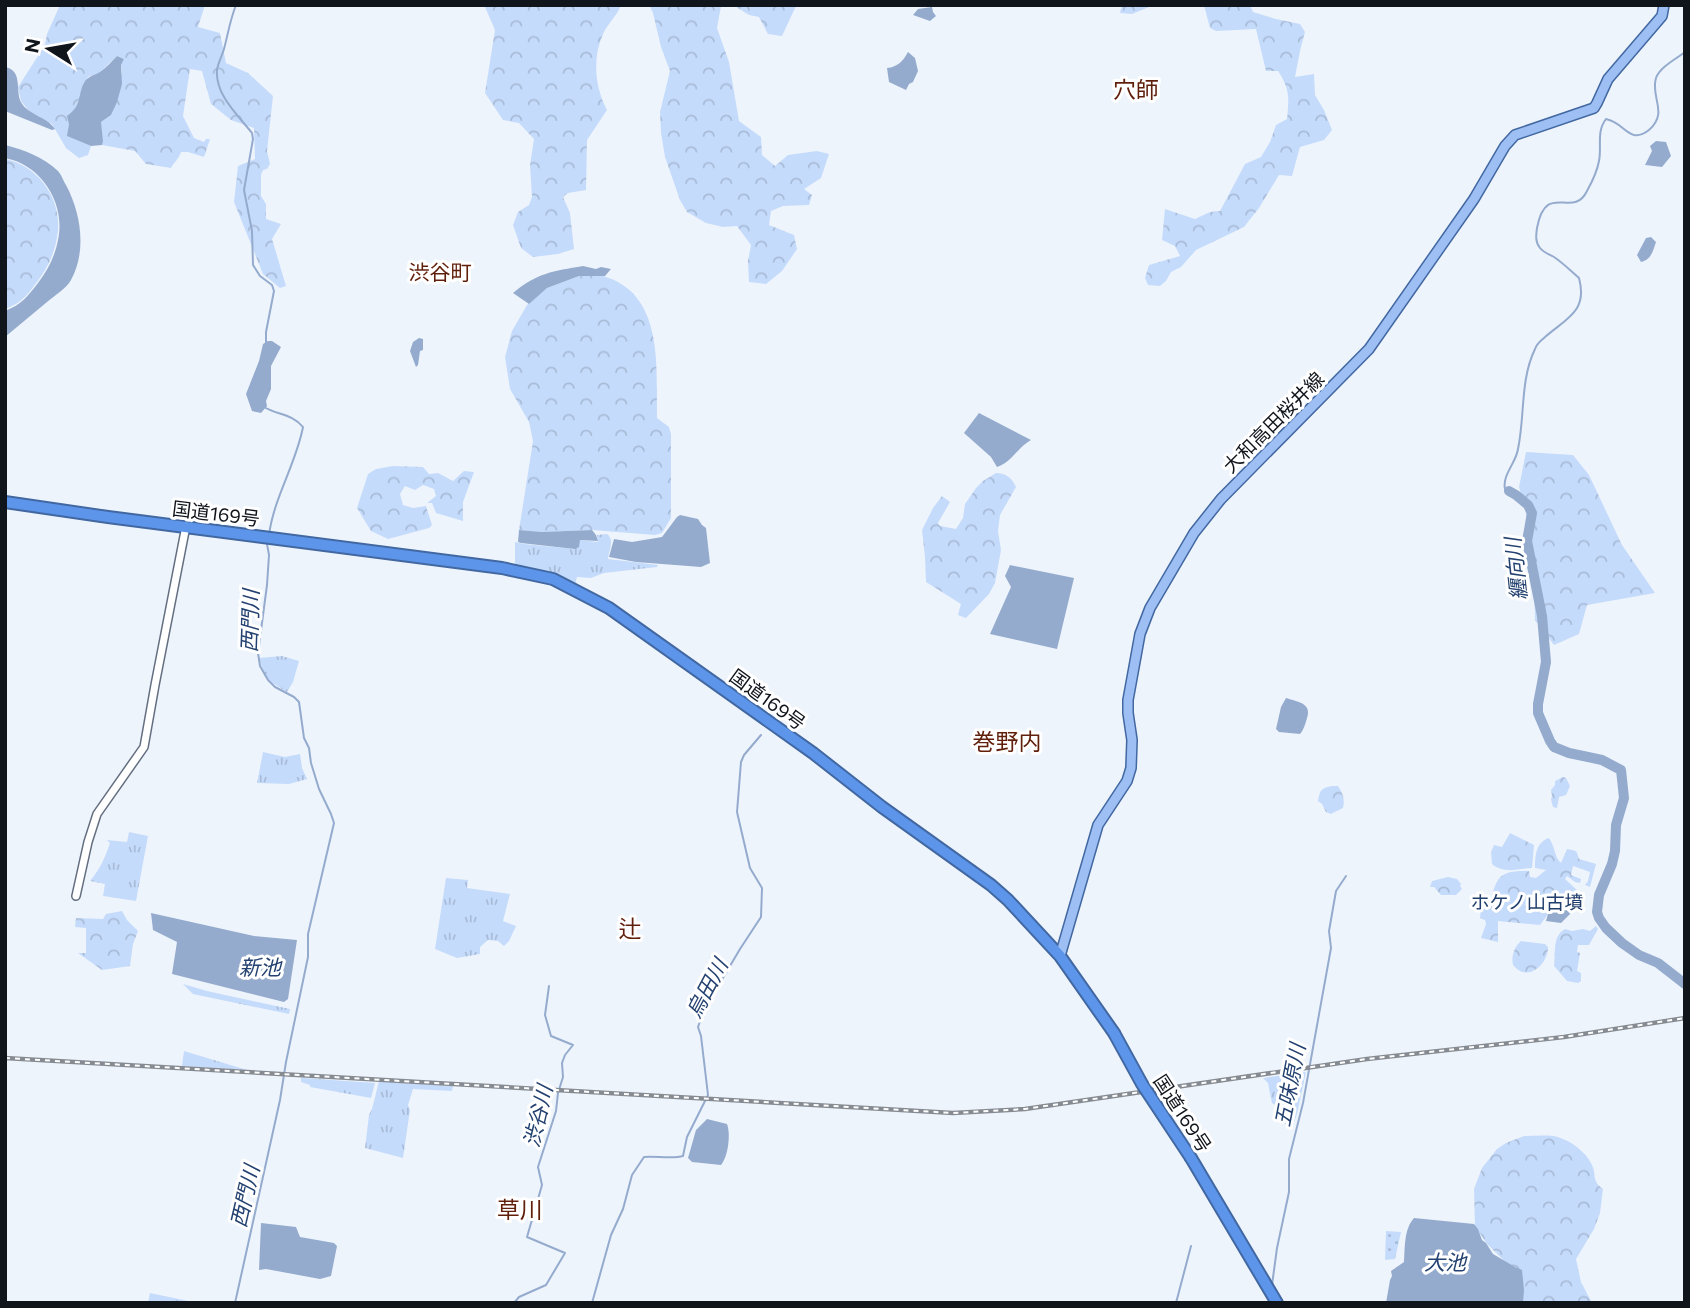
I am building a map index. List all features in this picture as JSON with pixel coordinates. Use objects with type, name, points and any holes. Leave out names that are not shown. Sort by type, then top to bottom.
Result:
[{"type":"highway","name":"国道169号","points":[[5,502],[513,569],[553,579],[620,615],[813,753],[1008,900],[1060,956],[1114,1034],[1277,1303]]},
{"type":"main road","name":"大和高田桜井線","points":[[1060,956],[1098,825],[1127,781],[1131,768],[1132,740],[1128,700],[1140,634],[1150,608],[1194,533],[1221,499],[1368,349],[1474,199],[1505,146],[1515,135],[1594,108],[1608,79],[1657,23],[1662,16],[1664,5]]},
{"type":"street","points":[[76,896],[97,814],[144,747],[186,526]]},
{"type":"green space","points":[[60,5],[205,5],[198,27],[220,33],[226,63],[248,73],[273,96],[267,151],[270,164],[261,175],[261,196],[266,204],[266,219],[281,224],[272,239],[286,286],[280,288],[263,274],[234,202],[238,166],[255,159],[254,128],[231,120],[211,104],[202,71],[190,69],[183,116],[194,138],[204,142],[210,139],[204,157],[181,152],[171,168],[146,164],[135,151],[102,145],[101,122],[111,115],[122,72],[124,59],[117,56],[99,73],[88,77],[69,124],[68,136],[91,146],[88,155],[79,158],[66,148],[52,124],[29,111],[21,101],[18,87],[45,45]]},
{"type":"green space","points":[[621,5],[603,34],[597,53],[596,73],[607,110],[587,140],[586,190],[568,193],[563,197],[570,213],[574,249],[533,257],[521,248],[513,225],[518,212],[529,205],[532,197],[530,165],[534,139],[519,123],[503,120],[485,93],[495,30],[485,7]]},
{"type":"green space","points":[[649,5],[724,5],[721,6],[717,28],[729,62],[739,121],[761,137],[762,155],[775,166],[788,155],[817,151],[829,154],[821,178],[804,189],[812,195],[809,205],[783,206],[771,211],[769,225],[794,235],[797,249],[782,271],[766,284],[749,282],[748,261],[751,245],[737,226],[723,227],[706,223],[687,212],[680,200],[665,157],[661,133],[660,112],[670,71]]},
{"type":"green space","points":[[733,5],[796,6],[782,36],[768,34],[759,17],[749,15]]},
{"type":"green space","points":[[1122,5],[1154,5],[1132,14],[1120,13]]},
{"type":"green space","points":[[1204,5],[1250,5],[1253,12],[1300,24],[1305,32],[1295,77],[1314,74],[1315,95],[1332,130],[1324,140],[1300,147],[1292,176],[1279,175],[1244,227],[1196,250],[1181,267],[1171,272],[1160,286],[1148,285],[1145,278],[1149,265],[1180,256],[1175,246],[1162,240],[1165,209],[1195,219],[1220,211],[1245,164],[1261,157],[1276,125],[1287,119],[1287,89],[1278,71],[1266,71],[1256,29],[1216,31],[1210,28]]},
{"type":"green space","points":[[5,159],[29,169],[39,178],[53,199],[58,224],[54,251],[42,275],[25,297],[5,309]]},
{"type":"green space","points":[[579,276],[603,276],[625,287],[639,300],[648,317],[656,357],[657,418],[669,427],[671,434],[671,518],[662,533],[655,535],[592,530],[519,530],[533,441],[529,422],[510,389],[505,357],[512,331],[527,305],[547,288]]},
{"type":"green space","points":[[1526,452],[1573,455],[1589,475],[1622,545],[1655,593],[1587,605],[1579,634],[1554,645],[1535,620],[1526,514],[1519,487]]},
{"type":"green space","points":[[393,466],[423,467],[429,474],[438,473],[453,481],[464,471],[474,472],[463,502],[463,521],[436,513],[432,503],[427,503],[436,496],[434,489],[423,485],[415,490],[405,486],[400,494],[403,505],[413,508],[426,506],[432,525],[388,539],[371,531],[357,508],[368,474],[376,469]]},
{"type":"green space","points":[[996,473],[1008,477],[1016,487],[1000,515],[998,531],[1001,550],[995,583],[989,594],[966,618],[958,615],[961,604],[926,582],[922,530],[942,496],[950,502],[938,523],[940,526],[956,529],[963,518],[965,504],[976,488]]},
{"type":"green space","points":[[607,534],[611,542],[608,559],[658,565],[657,567],[604,573],[591,578],[577,577],[575,585],[515,568],[515,542],[575,549],[580,540],[598,542],[597,535]]},
{"type":"green space","points":[[282,656],[299,661],[287,692],[268,679],[259,658]]},
{"type":"green space","points":[[263,752],[285,757],[300,754],[307,779],[289,784],[257,783]]},
{"type":"green space","points":[[1563,777],[1570,786],[1566,795],[1559,797],[1557,808],[1553,807],[1551,790],[1555,781]]},
{"type":"green space","points":[[1338,786],[1344,802],[1343,808],[1331,814],[1326,812],[1318,801],[1322,790]]},
{"type":"green space","points":[[129,832],[148,836],[136,901],[103,896],[105,884],[90,881],[106,854],[110,843],[107,840],[127,842]]},
{"type":"green space","points":[[1510,833],[1534,845],[1532,868],[1506,870],[1492,864],[1491,852],[1494,845],[1502,847]]},
{"type":"green space","name":"ホケノ山古墳","points":[[1549,838],[1561,863],[1567,849],[1576,851],[1579,859],[1596,864],[1590,887],[1585,885],[1590,872],[1573,866],[1571,875],[1581,879],[1580,883],[1567,876],[1565,879],[1578,891],[1572,907],[1554,906],[1540,925],[1498,921],[1498,942],[1481,938],[1486,924],[1485,920],[1480,918],[1481,908],[1488,907],[1499,878],[1509,872],[1529,871],[1530,877],[1536,878],[1546,870],[1535,868],[1535,859],[1541,843]]},
{"type":"green space","points":[[1448,877],[1457,879],[1461,884],[1462,889],[1456,895],[1441,895],[1434,887],[1430,887],[1432,881]]},
{"type":"green space","points":[[446,878],[468,880],[467,888],[510,894],[503,921],[516,926],[504,946],[498,941],[488,940],[480,947],[480,954],[457,958],[435,949]]},
{"type":"green space","points":[[122,911],[138,931],[130,966],[102,970],[78,953],[86,953],[86,928],[75,927],[76,918],[103,919],[106,914]]},
{"type":"green space","points":[[1596,926],[1598,929],[1589,945],[1578,945],[1577,952],[1580,953],[1577,971],[1581,973],[1581,981],[1567,981],[1554,966],[1558,936],[1565,929],[1590,931]]},
{"type":"green space","points":[[1521,941],[1545,944],[1548,947],[1544,960],[1536,970],[1524,972],[1513,965],[1514,952]]},
{"type":"green space","points":[[183,984],[290,1009],[289,1014],[193,994]]},
{"type":"green space","points":[[184,1051],[247,1070],[182,1066]]},
{"type":"green space","points":[[1306,1072],[1293,1126],[1280,1123],[1282,1109],[1272,1103],[1268,1083],[1263,1078]]},
{"type":"green space","points":[[301,1078],[375,1083],[371,1098],[310,1087],[301,1082]]},
{"type":"green space","points":[[379,1081],[453,1086],[452,1091],[413,1089],[408,1105],[410,1110],[403,1158],[365,1148],[369,1115]]},
{"type":"green space","points":[[1524,1136],[1553,1136],[1576,1146],[1589,1160],[1596,1180],[1603,1189],[1600,1213],[1594,1229],[1576,1259],[1581,1282],[1592,1303],[1519,1303],[1522,1278],[1487,1244],[1475,1226],[1474,1189],[1482,1168],[1497,1149]]},
{"type":"green space","points":[[1386,1231],[1401,1232],[1395,1259],[1385,1260]]},
{"type":"green space","points":[[150,1293],[198,1303],[148,1303]]},
{"type":"water","points":[[932,7],[936,16],[930,21],[913,15],[918,9]]},
{"type":"water","points":[[908,52],[915,58],[918,71],[906,90],[889,82],[887,68],[900,63]]},
{"type":"water","points":[[117,56],[124,59],[121,65],[122,84],[111,115],[101,122],[102,145],[91,146],[67,136],[67,116],[78,104],[85,81]]},
{"type":"water","points":[[5,67],[16,76],[23,105],[55,129],[5,111]]},
{"type":"water","points":[[1656,141],[1666,142],[1671,156],[1662,167],[1645,165],[1652,151],[1650,146]]},
{"type":"water","points":[[5,145],[33,155],[58,171],[75,208],[80,245],[76,269],[69,283],[5,337],[5,311],[24,300],[45,273],[55,252],[60,226],[55,200],[48,188],[30,169],[5,158]]},
{"type":"water","points":[[1651,237],[1656,242],[1653,252],[1641,262],[1637,255],[1646,238]]},
{"type":"water","points":[[583,266],[611,269],[605,276],[579,276],[547,288],[529,304],[513,293],[546,274]]},
{"type":"water","points":[[419,338],[423,339],[423,350],[420,351],[416,367],[410,351],[413,342]]},
{"type":"water","points":[[268,341],[281,347],[271,366],[271,389],[266,401],[267,406],[261,413],[252,411],[246,394],[263,344]]},
{"type":"water","points":[[979,413],[1031,440],[997,467],[991,457],[964,433]]},
{"type":"water","points":[[680,515],[698,519],[706,528],[710,563],[701,567],[609,557],[614,539],[632,542],[662,537]]},
{"type":"water","points":[[519,530],[592,530],[598,541],[580,540],[579,547],[575,549],[521,543],[518,542]]},
{"type":"water","points":[[1010,565],[1074,578],[1057,649],[990,634],[1011,587],[1005,576]]},
{"type":"water","points":[[1286,698],[1303,704],[1308,709],[1306,723],[1300,734],[1279,732],[1276,729]]},
{"type":"water","points":[[1556,906],[1571,909],[1571,913],[1561,923],[1546,921],[1548,914]]},
{"type":"water","name":"新池","points":[[151,913],[254,936],[297,940],[288,999],[284,1002],[172,974],[177,942],[153,930]]},
{"type":"water","points":[[707,1119],[727,1124],[728,1145],[721,1165],[692,1162],[688,1158],[696,1130]]},
{"type":"water","name":"大池","points":[[1414,1218],[1474,1224],[1493,1254],[1522,1270],[1523,1303],[1386,1303],[1391,1271],[1404,1262],[1407,1233]]},
{"type":"water","points":[[261,1223],[296,1227],[300,1237],[334,1243],[337,1246],[331,1276],[320,1279],[259,1270]]},
{"type":"waterway","name":"西門川","points":[[236,5],[217,79],[228,104],[252,133],[244,190],[252,231],[253,265],[260,276],[272,285],[274,291],[266,343]]},
{"type":"waterway","name":"纒向川","points":[[1509,491],[1505,489],[1505,484],[1518,449],[1530,361],[1538,344],[1574,313],[1581,298],[1579,278],[1543,251],[1537,243],[1541,214],[1547,206],[1553,203],[1575,202],[1587,191],[1598,165],[1600,134],[1606,119],[1634,135],[1649,130],[1658,117],[1656,78],[1665,67],[1685,52]]},
{"type":"waterway","name":"西門川","points":[[264,407],[290,417],[303,427],[275,507],[269,535]]},
{"type":"waterway","name":"纒向川","points":[[1509,491],[1528,505],[1532,513],[1527,541],[1542,616],[1546,662],[1538,713],[1554,747],[1602,760],[1621,770],[1624,798],[1616,825],[1612,864],[1599,895],[1599,918],[1622,943],[1639,955],[1658,963],[1685,984]]},
{"type":"waterway","name":"西門川","points":[[235,1303],[280,1100],[308,957],[308,934],[334,823],[311,763],[299,702],[275,687],[260,666],[258,653],[267,585],[267,544]]},
{"type":"waterway","name":"烏田川","points":[[592,1303],[611,1235],[623,1209],[632,1175],[644,1157],[683,1156],[687,1137],[708,1095],[698,1027],[704,1010],[761,917],[762,888],[750,868],[737,812],[741,762],[761,735]]},
{"type":"waterway","name":"五味原川","points":[[1272,1285],[1289,1192],[1289,1159],[1303,1103],[1331,948],[1329,931],[1336,891],[1346,876]]},
{"type":"waterway","name":"渋谷川","points":[[514,1303],[519,1297],[546,1285],[565,1253],[527,1237],[542,1185],[538,1167],[556,1111],[563,1077],[562,1063],[573,1045],[551,1036],[545,1015],[549,986]]},
{"type":"waterway","points":[[1176,1303],[1191,1246]]},
{"type":"railway","points":[[5,1058],[953,1113],[1025,1109],[1367,1059],[1564,1037],[1685,1018]]},
{"type":"district","name":"穴師","points":[[1136,89]]},
{"type":"district","name":"渋谷町","points":[[440,271]]},
{"type":"district","name":"巻野内","points":[[1007,741]]},
{"type":"district","name":"辻","points":[[630,928]]},
{"type":"district","name":"草川","points":[[520,1209]]}]
